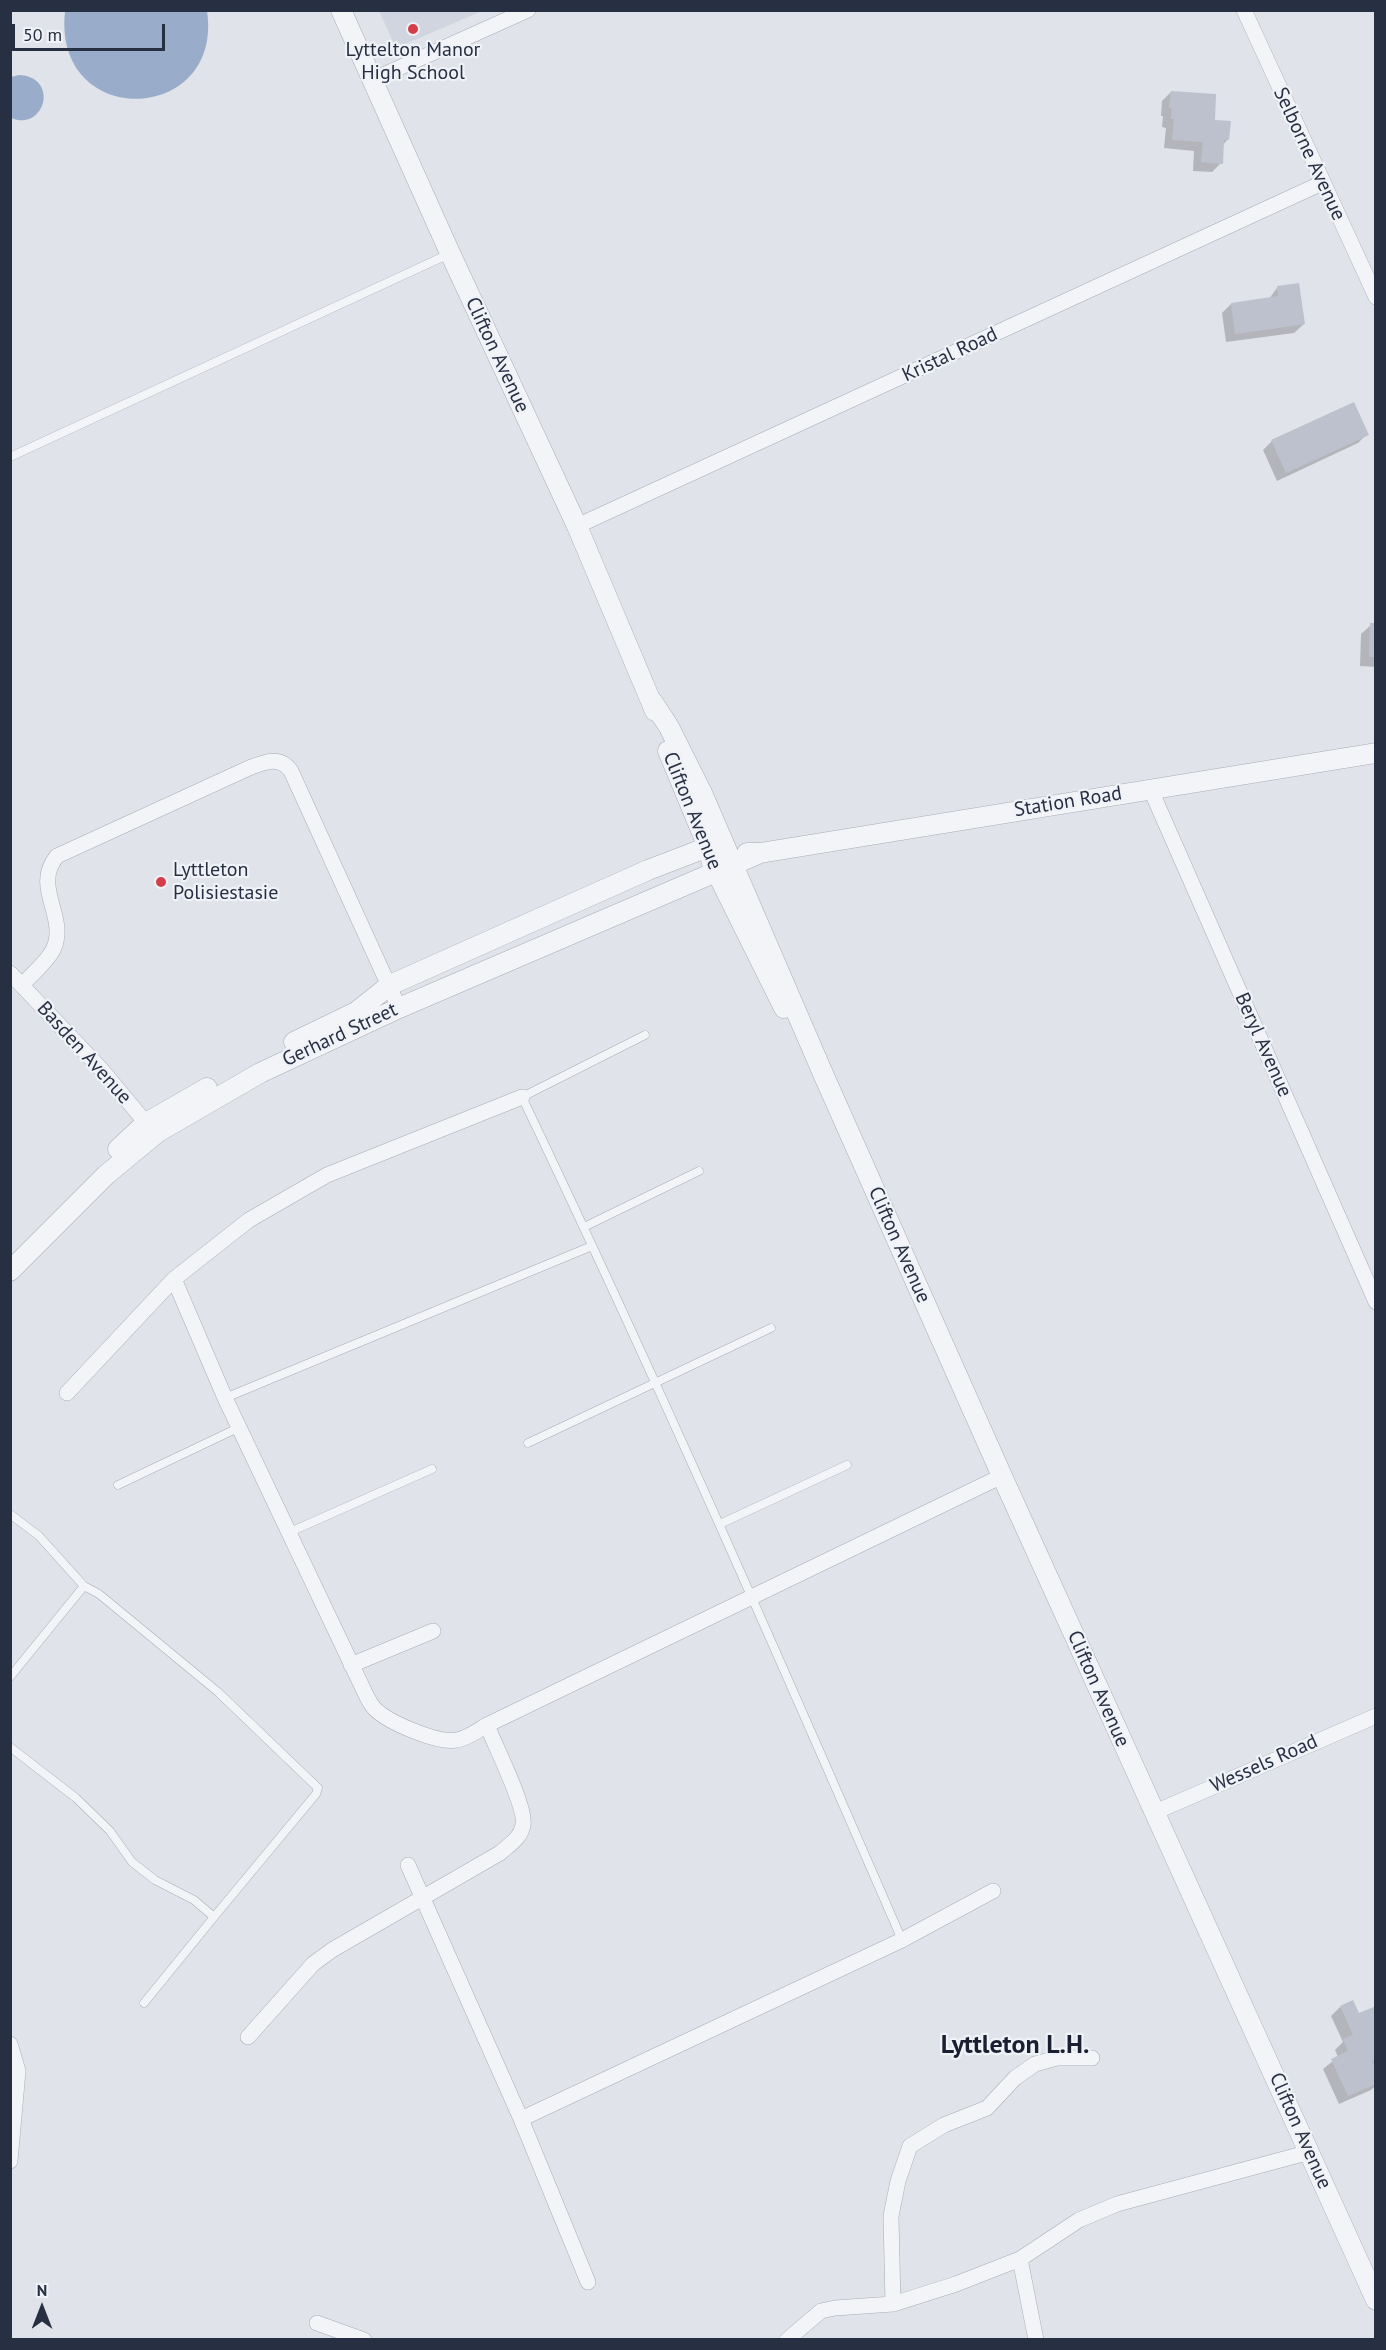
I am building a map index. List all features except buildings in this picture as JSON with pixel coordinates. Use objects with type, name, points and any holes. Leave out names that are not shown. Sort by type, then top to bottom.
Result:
[{"type":"street","name":"Clifton Avenue","points":[[341,10],[450,253],[577,526],[652,700],[670,759],[721,859],[806,1050],[824,1076],[1002,1476],[1376,2300]]},
{"type":"street","points":[[372,80],[528,10]]},
{"type":"street","name":"Selborne Avenue","points":[[1244,10],[1376,297]]},
{"type":"street","name":"Kristal Road","points":[[577,526],[1322,183]]},
{"type":"street","name":"Station Road","points":[[721,859],[1376,753]]},
{"type":"street","points":[[22,985],[53,950],[57,936],[54,910],[46,879],[49,866],[57,856],[249,768],[273,761],[287,766],[291,771],[399,1008]]},
{"type":"street","name":"Beryl Avenue","points":[[1149,788],[1376,1302]]},
{"type":"street","name":"Gerhard Street","points":[[10,1256],[152,1127],[252,1063],[356,1012],[390,985],[648,870],[721,859]]},
{"type":"street","name":"Gerhard Street","points":[[10,1271],[152,1127],[260,1073],[721,859]]},
{"type":"street","name":"Basden Avenue","points":[[10,973],[102,1070],[152,1127]]},
{"type":"street","points":[[67,1393],[174,1279],[249,1220],[327,1175],[522,1097]]},
{"type":"street","points":[[174,1279],[225,1398],[351,1665],[375,1709],[404,1726],[445,1742],[468,1737],[487,1725],[1002,1476]]},
{"type":"street","points":[[351,1665],[433,1631]]},
{"type":"street","name":"Wessels Road","points":[[1154,1813],[1376,1716]]},
{"type":"street","points":[[248,2037],[313,1964],[332,1950],[500,1853],[515,1840],[523,1825],[521,1807],[487,1725]]},
{"type":"street","points":[[408,1865],[521,2120],[588,2282]]},
{"type":"street","points":[[521,2120],[902,1940],[993,1892]]},
{"type":"street","points":[[10,2044],[18,2071],[10,2161]]},
{"type":"street","points":[[893,2304],[891,2216],[898,2181],[910,2146],[944,2125],[987,2108],[1015,2078],[1035,2064],[1057,2058],[1092,2058]]},
{"type":"street","points":[[787,2340],[821,2311],[893,2304],[956,2284],[1020,2259],[1079,2220],[1117,2204],[1310,2152]]},
{"type":"street","points":[[1020,2259],[1036,2340]]},
{"type":"street","points":[[317,2323],[364,2340]]},
{"type":"lane","points":[[10,457],[450,253]]},
{"type":"lane","points":[[645,1035],[522,1097],[753,1597],[902,1940]]},
{"type":"lane","points":[[584,1227],[699,1171]]},
{"type":"lane","points":[[225,1398],[592,1246]]},
{"type":"lane","points":[[528,1443],[771,1328]]},
{"type":"lane","points":[[118,1485],[240,1427]]},
{"type":"lane","points":[[720,1524],[847,1465]]},
{"type":"lane","points":[[290,1532],[432,1469]]},
{"type":"lane","points":[[10,1514],[39,1536],[84,1586],[99,1594],[218,1692],[318,1788],[316,1794],[144,2003]]},
{"type":"lane","points":[[10,1677],[84,1586]]},
{"type":"lane","points":[[10,1747],[76,1798],[110,1831],[132,1862],[155,1880],[194,1900],[214,1917]]},
{"type":"shaded area","name":"Lyttelton Manor High School","points":[[379,11],[482,11],[396,48]]},
{"type":"water","points":[[65,11],[207,11],[205,49],[190,76],[166,93],[138,99],[109,94],[84,78],[68,50]]},
{"type":"water","points":[[19,75],[32,78],[40,85],[43,93],[43,102],[39,111],[23,120],[11,118],[11,77]]},
{"type":"place","name":"Lyttelton Manor High School","points":[[413,29]]},
{"type":"place","name":"Lyttleton Polisiestasie","points":[[161,882]]},
{"type":"district","name":"Lyttleton L.H.","points":[[1015,2046]]}]
